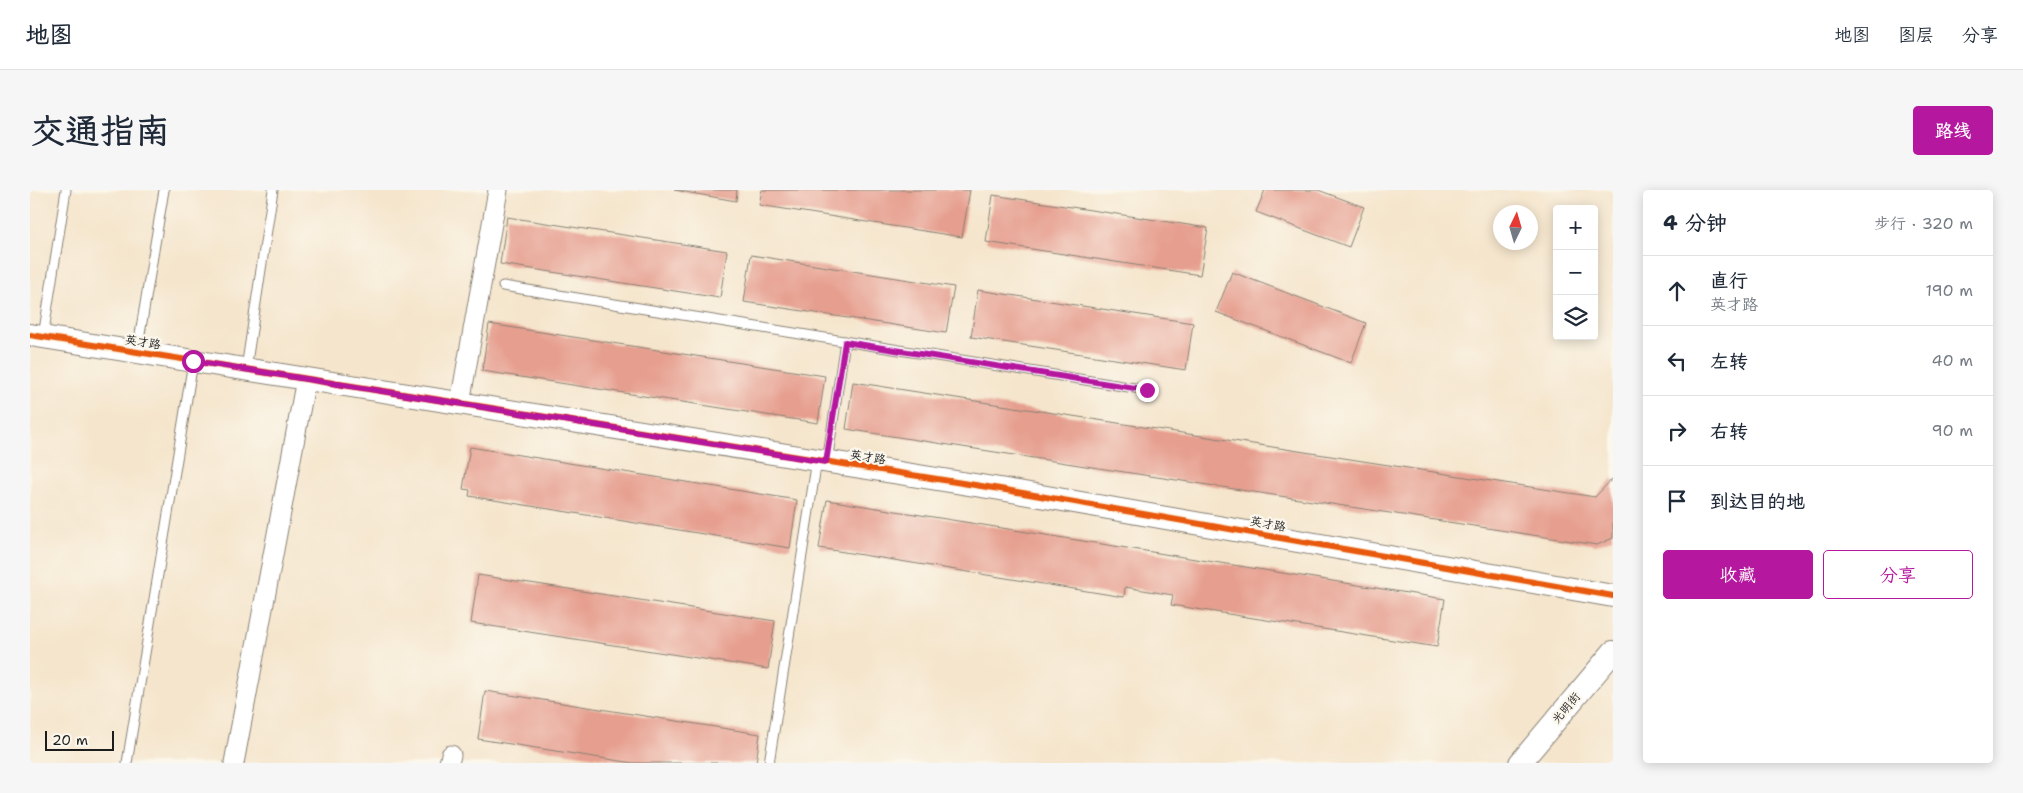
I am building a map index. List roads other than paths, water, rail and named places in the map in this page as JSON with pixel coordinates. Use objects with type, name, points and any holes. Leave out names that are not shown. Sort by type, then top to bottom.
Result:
[{"type":"street","points":[[460,404],[498,190]]},
{"type":"street","name":"英才路","points":[[36,336],[1000,489],[1613,596]]},
{"type":"street","points":[[234,763],[306,379]]},
{"type":"street","name":"光明街","points":[[1520,763],[1613,652]]},
{"type":"lane","points":[[36,336],[66,190]]},
{"type":"lane","points":[[137,352],[164,190]]},
{"type":"lane","points":[[246,369],[273,190]]},
{"type":"lane","points":[[503,286],[1147,390]]},
{"type":"lane","points":[[769,763],[845,342]]},
{"type":"lane","points":[[127,763],[193,361]]}]
